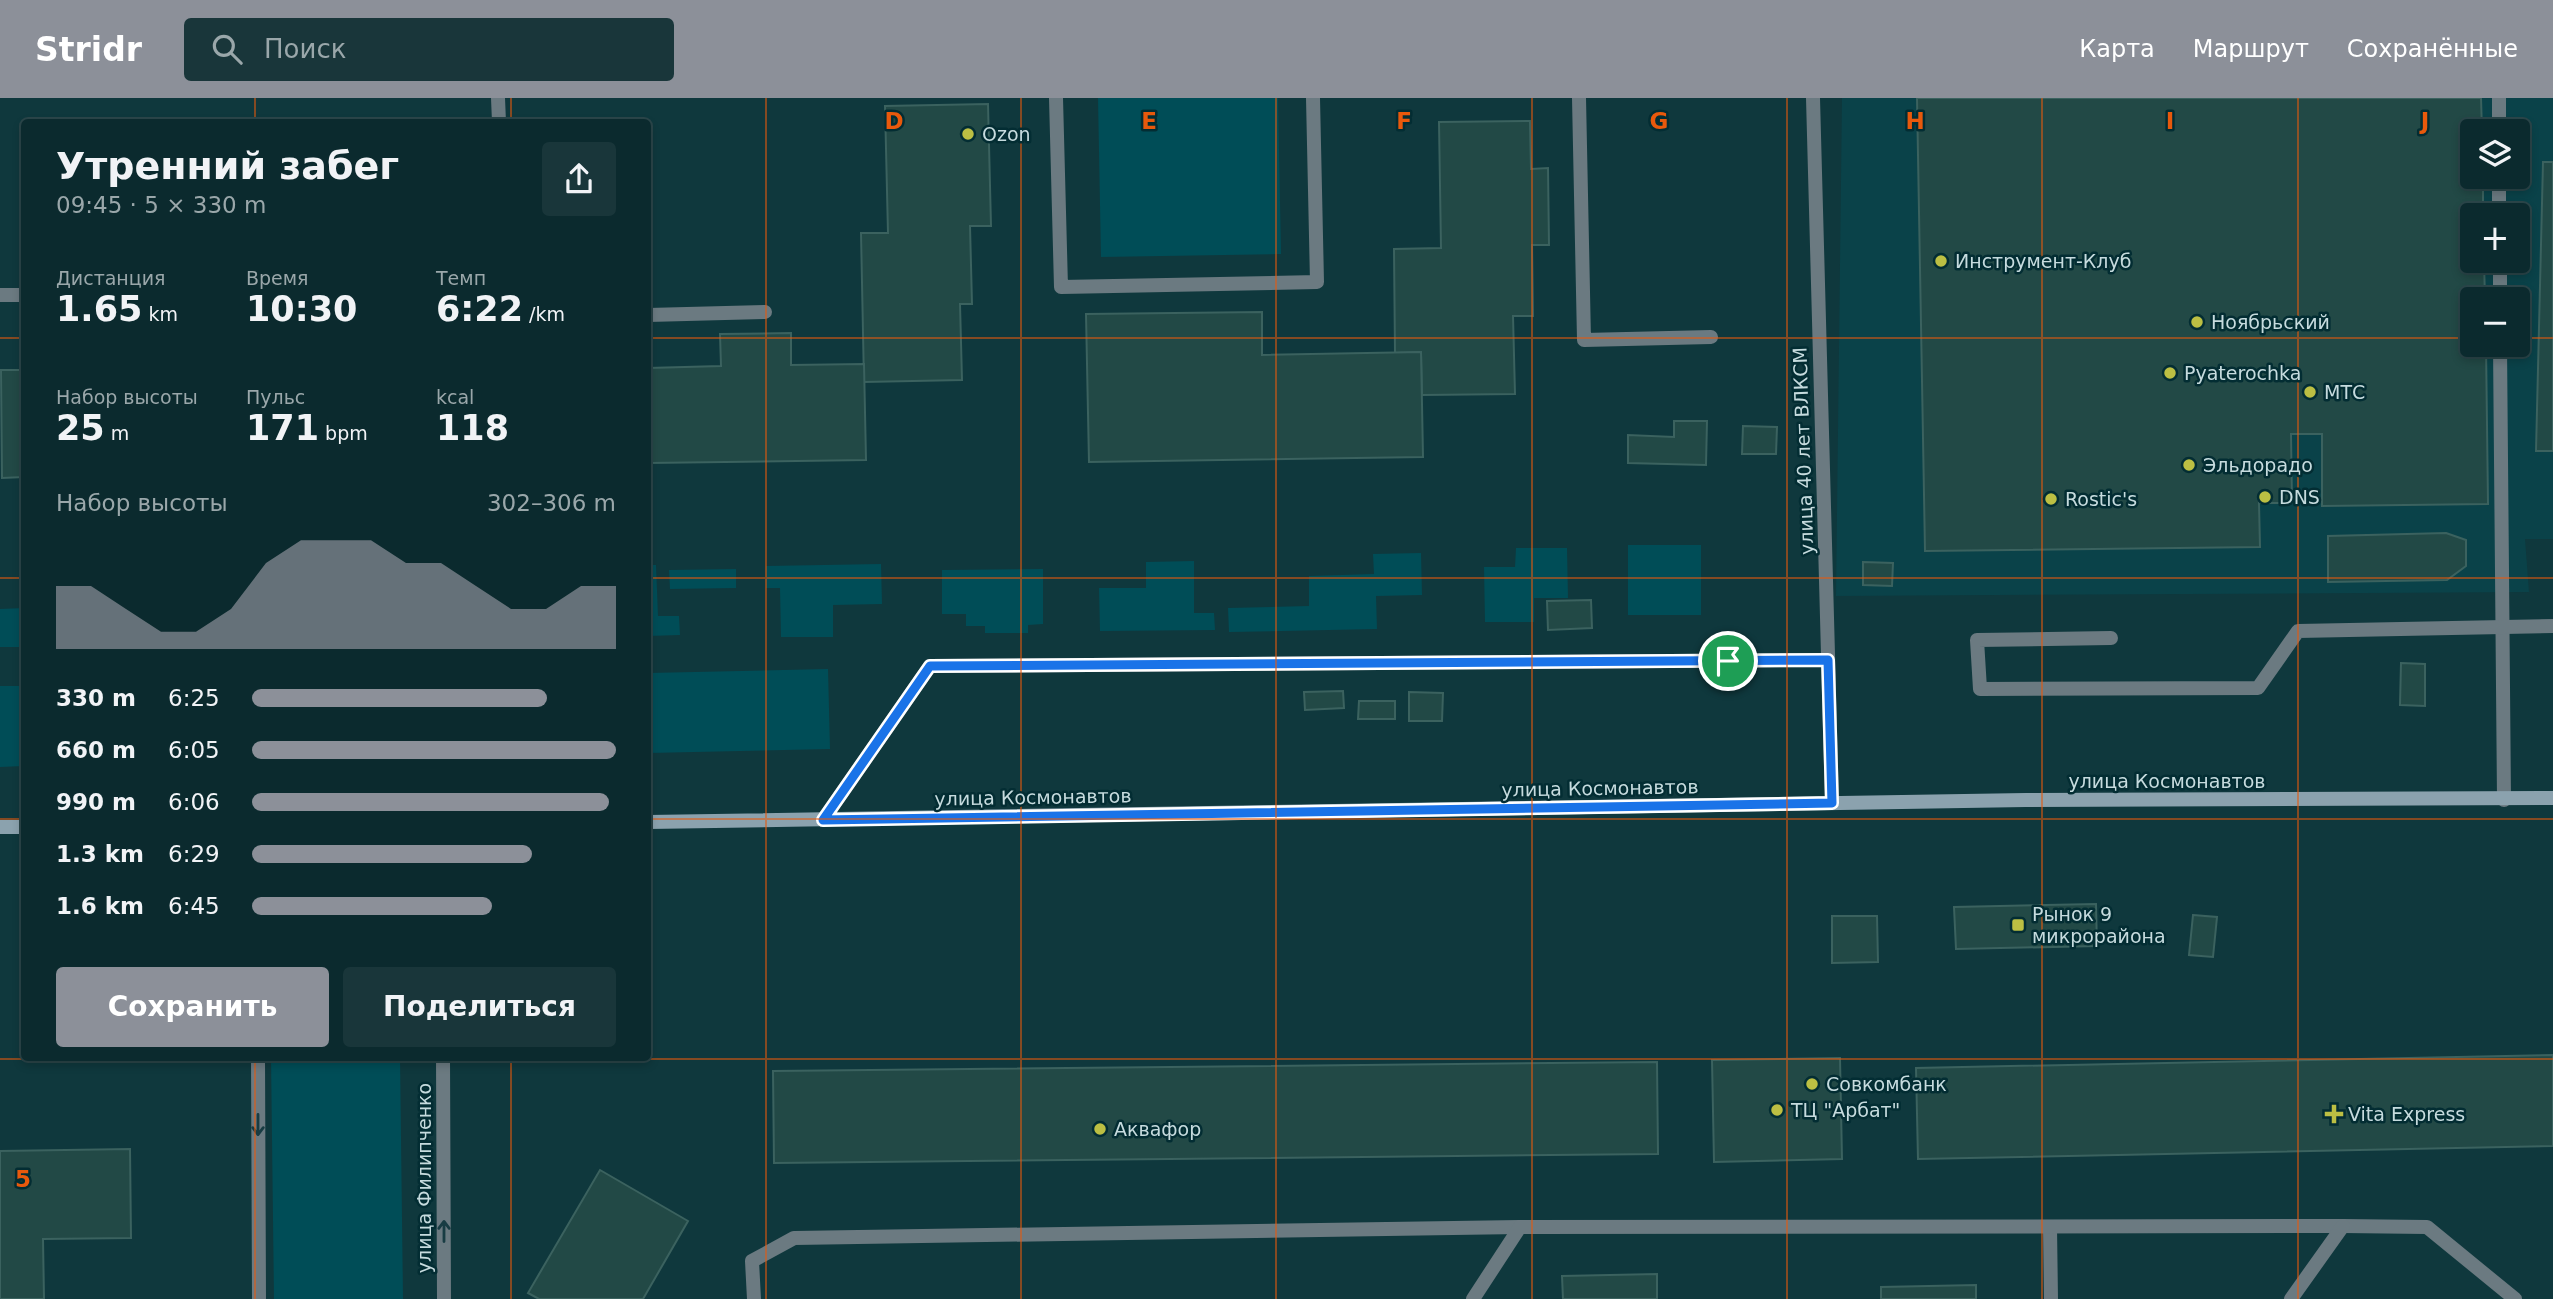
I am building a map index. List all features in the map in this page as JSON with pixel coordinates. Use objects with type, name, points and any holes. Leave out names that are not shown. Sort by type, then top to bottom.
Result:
[{"type":"main road","name":"улица Космонавтов","points":[[651,822],[1832,803],[2553,798]]},
{"type":"main road","points":[[0,827],[21,827]]},
{"type":"street","points":[[498,98],[499,119]]},
{"type":"street","points":[[1056,98],[1061,287],[1317,282],[1313,98]]},
{"type":"street","points":[[1579,98],[1584,340],[1711,337]]},
{"type":"street","name":"улица 40 лет ВЛКСМ","points":[[1813,98],[1832,803]]},
{"type":"street","points":[[2499,98],[2499,119]]},
{"type":"street","points":[[0,295],[21,295]]},
{"type":"street","points":[[651,315],[765,313]]},
{"type":"street","points":[[2500,357],[2500,626],[2504,800]]},
{"type":"street","points":[[2111,638],[1977,640],[1980,689],[2258,688],[2298,631],[2553,626]]},
{"type":"street","points":[[823,820],[930,666],[1828,660]]},
{"type":"street","points":[[258,1061],[259,1299]]},
{"type":"street","name":"улица Филипченко","points":[[443,1061],[444,1299]]},
{"type":"street","points":[[2291,1299],[2343,1226]]},
{"type":"street","points":[[754,1299],[752,1261],[794,1238],[1520,1227],[2343,1226],[2427,1227],[2515,1299]]},
{"type":"street","points":[[1472,1299],[1520,1227]]},
{"type":"street","points":[[2050,1227],[2051,1299]]},
{"type":"shaded area","points":[[1098,98],[1278,98],[1281,254],[1101,257]]},
{"type":"shaded area","name":"Ноябрьский","points":[[1842,98],[2553,98],[2553,539],[2525,539],[2529,592],[1836,596]]},
{"type":"shaded area","points":[[1628,545],[1701,545],[1701,615],[1628,615]]},
{"type":"shaded area","points":[[1516,548],[1567,548],[1568,598],[1534,598],[1534,622],[1485,622],[1484,567],[1515,567]]},
{"type":"shaded area","points":[[1421,553],[1422,595],[1376,596],[1377,629],[1229,632],[1228,608],[1309,606],[1309,576],[1374,574],[1373,554]]},
{"type":"shaded area","points":[[1194,561],[1194,613],[1214,613],[1215,630],[1100,631],[1099,588],[1146,588],[1146,562]]},
{"type":"shaded area","points":[[881,564],[882,604],[833,605],[833,637],[781,637],[780,588],[766,588],[766,566]]},
{"type":"shaded area","points":[[651,565],[656,565],[658,616],[679,616],[680,635],[651,636]]},
{"type":"shaded area","points":[[736,569],[736,588],[670,589],[669,570]]},
{"type":"shaded area","points":[[1043,569],[1043,624],[1028,625],[1028,633],[985,633],[985,626],[966,626],[966,614],[942,614],[942,570]]},
{"type":"shaded area","points":[[21,608],[21,647],[0,647],[0,609]]},
{"type":"shaded area","points":[[828,669],[830,749],[651,753],[651,673]]},
{"type":"shaded area","points":[[0,686],[21,686],[21,766],[0,767]]},
{"type":"shaded area","points":[[271,1061],[400,1061],[403,1299],[274,1299]]},
{"type":"building","name":"Ноябрьский","points":[[1917,98],[2481,98],[2482,119],[2460,119],[2460,189],[2483,189],[2483,203],[2460,203],[2460,273],[2484,273],[2485,287],[2460,287],[2460,357],[2486,357],[2488,504],[2322,506],[2322,434],[2291,434],[2292,503],[2259,503],[2260,547],[1925,551]]},
{"type":"building","points":[[988,104],[991,226],[970,226],[972,304],[960,304],[962,380],[864,382],[861,233],[888,233],[885,106]]},
{"type":"building","points":[[1530,121],[1531,169],[1548,168],[1549,245],[1532,245],[1533,316],[1513,316],[1515,394],[1422,395],[1421,352],[1395,353],[1394,249],[1441,248],[1439,122]]},
{"type":"building","points":[[2543,162],[2553,162],[2553,451],[2536,451]]},
{"type":"building","points":[[1262,312],[1262,355],[1421,352],[1423,457],[1089,462],[1086,314]]},
{"type":"building","points":[[791,333],[791,365],[864,364],[866,460],[651,463],[651,368],[721,366],[720,334]]},
{"type":"building","points":[[1,370],[21,370],[21,477],[2,478]]},
{"type":"building","points":[[1674,421],[1707,421],[1706,465],[1628,463],[1628,435],[1674,437]]},
{"type":"building","points":[[1743,426],[1777,427],[1776,454],[1742,454]]},
{"type":"building","points":[[2446,533],[2466,540],[2466,566],[2447,580],[2328,582],[2328,536]]},
{"type":"building","points":[[1863,562],[1893,563],[1892,586],[1863,585]]},
{"type":"building","points":[[1591,600],[1592,628],[1548,630],[1547,601]]},
{"type":"building","points":[[2401,663],[2425,664],[2425,706],[2400,705]]},
{"type":"building","points":[[1343,691],[1344,708],[1305,710],[1304,692]]},
{"type":"building","points":[[1409,692],[1443,693],[1442,721],[1409,721]]},
{"type":"building","points":[[1359,701],[1395,701],[1395,719],[1358,719]]},
{"type":"building","points":[[2096,904],[2097,946],[1956,949],[1954,907]]},
{"type":"building","points":[[2193,915],[2217,917],[2213,957],[2189,955]]},
{"type":"building","points":[[1832,916],[1877,916],[1878,962],[1832,963]]},
{"type":"building","points":[[2553,1055],[2553,1146],[1918,1159],[1916,1068]]},
{"type":"building","name":"ТЦ \"Арбат\"","points":[[1840,1058],[1842,1159],[1714,1162],[1712,1060]]},
{"type":"building","points":[[1657,1062],[1658,1154],[774,1163],[773,1071]]},
{"type":"building","points":[[130,1149],[131,1238],[43,1239],[44,1299],[0,1299],[0,1151]]},
{"type":"building","points":[[600,1170],[688,1221],[643,1299],[539,1299],[528,1293]]},
{"type":"building","points":[[1657,1274],[1657,1299],[1563,1299],[1562,1276]]},
{"type":"building","points":[[1976,1285],[1976,1299],[1881,1299],[1881,1287]]},
{"type":"place","name":"Ozon","points":[[968,134]]},
{"type":"place","name":"Инструмент-Клуб","points":[[1941,261]]},
{"type":"place","name":"Ноябрьский","points":[[2197,322]]},
{"type":"place","name":"Pyaterochka","points":[[2170,373]]},
{"type":"place","name":"МТС","points":[[2310,392]]},
{"type":"place","name":"Эльдорадо","points":[[2189,465]]},
{"type":"place","name":"DNS","points":[[2265,497]]},
{"type":"place","name":"Rostic's","points":[[2051,499]]},
{"type":"place","name":"Рынок 9 микрорайона","points":[[2018,925]]},
{"type":"place","name":"Совкомбанк","points":[[1812,1084]]},
{"type":"place","name":"ТЦ \"Арбат\"","points":[[1777,1110]]},
{"type":"place","name":"Vita Express","points":[[2334,1114]]},
{"type":"place","name":"Аквафор","points":[[1100,1129]]},
{"type":"route","points":[[1828,660],[1832,803],[823,820],[930,666],[1728,661],[1828,660]]}]
